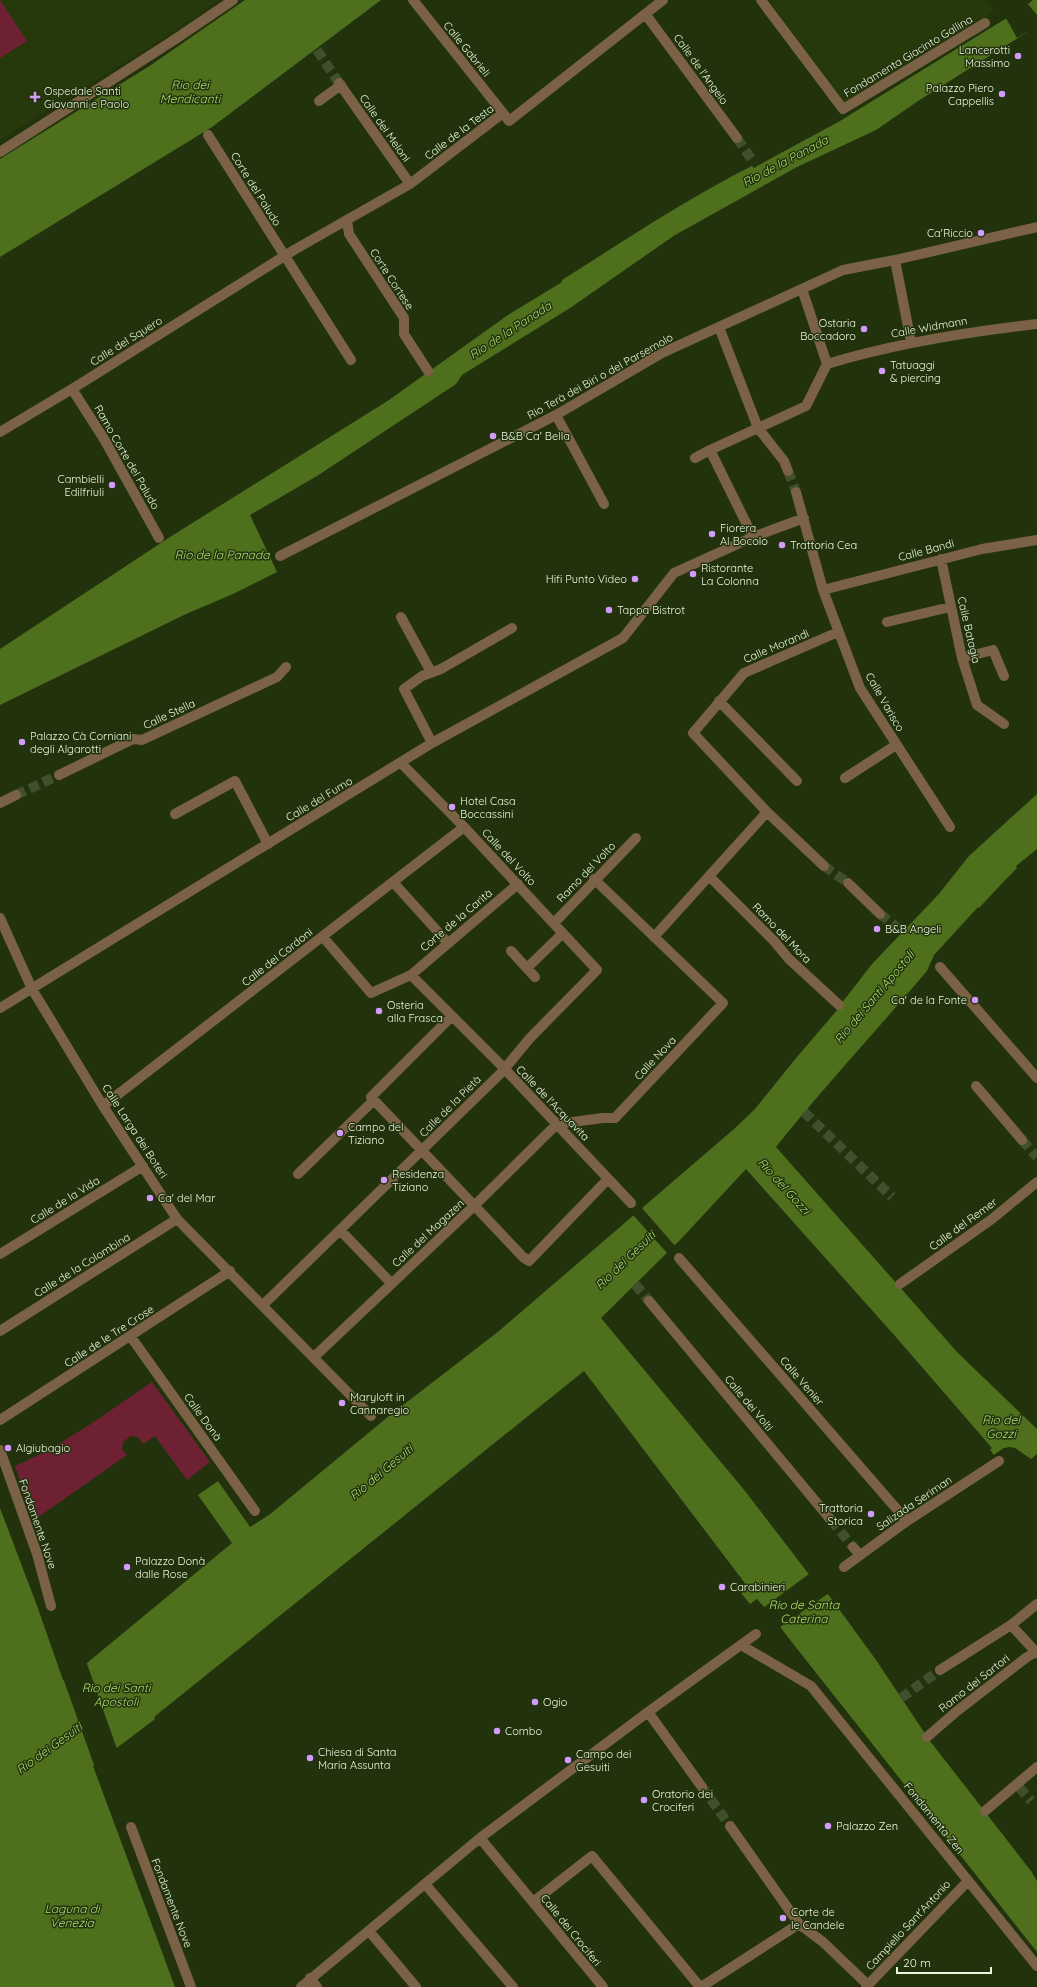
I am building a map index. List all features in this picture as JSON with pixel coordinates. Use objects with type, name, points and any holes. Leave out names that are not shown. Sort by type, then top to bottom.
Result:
[{"type":"street","points":[[0,152],[174,40],[233,0]]},
{"type":"street","name":"Calle Gabrieli","points":[[413,0],[503,113]]},
{"type":"street","name":"Calle de la Testa","points":[[285,256],[410,184],[503,113],[510,121],[646,15],[663,0]]},
{"type":"street","name":"Fondamenta Giacinto Gallina","points":[[761,0],[843,109],[985,23]]},
{"type":"street","name":"Calle de l'Angelo","points":[[646,15],[737,138]]},
{"type":"street","name":"Calle dei Meloni","points":[[319,101],[340,84],[410,184]]},
{"type":"street","name":"Corte del Paludo","points":[[208,135],[352,360]]},
{"type":"street","name":"Corte Cortese","points":[[347,220],[349,234],[404,318],[404,334],[428,371]]},
{"type":"street","name":"Rio Terà dei Biri o del Parsemolo","points":[[280,556],[556,415],[662,353],[843,270],[895,260],[1037,227]]},
{"type":"street","name":"Calle del Squero","points":[[0,432],[72,389],[285,256]]},
{"type":"street","points":[[895,260],[911,342]]},
{"type":"street","points":[[695,458],[757,426],[806,406],[827,364],[802,289]]},
{"type":"street","name":"Calle Widmann","points":[[827,364],[870,351],[911,342],[970,332],[1037,324]]},
{"type":"street","points":[[718,327],[757,426],[784,461],[788,471]]},
{"type":"street","name":"Ramo Corte del Paludo","points":[[72,389],[104,439],[159,538]]},
{"type":"street","points":[[556,415],[604,504]]},
{"type":"street","points":[[710,450],[753,537],[804,518]]},
{"type":"street","name":"Calle Varisco","points":[[796,492],[823,590],[860,688],[950,827]]},
{"type":"street","name":"Calle del Fumo","points":[[0,1008],[432,743],[623,638],[674,573],[753,537]]},
{"type":"street","name":"Calle Bandi","points":[[823,590],[941,558],[982,549],[1037,540]]},
{"type":"street","name":"Calle Batagia","points":[[941,558],[962,658],[976,705],[1004,724]]},
{"type":"street","points":[[886,622],[950,606]]},
{"type":"street","points":[[401,617],[426,674]]},
{"type":"street","points":[[432,743],[404,689],[426,674],[441,669],[512,628]]},
{"type":"street","name":"Calle Morandi","points":[[767,812],[693,733],[744,673],[838,632]]},
{"type":"street","points":[[962,658],[993,650],[1004,676]]},
{"type":"street","name":"Calle Stella","points":[[59,775],[133,739],[142,740],[278,677],[286,666]]},
{"type":"street","points":[[720,701],[797,781]]},
{"type":"street","points":[[845,778],[896,745]]},
{"type":"street","name":"Calle del Volto","points":[[401,762],[518,884],[597,970]]},
{"type":"street","points":[[175,814],[235,780],[268,844]]},
{"type":"street","points":[[0,803],[16,795]]},
{"type":"street","points":[[594,879],[652,936],[672,917],[767,812],[824,866]]},
{"type":"street","name":"Calle dei Cordoni","points":[[103,1106],[464,827]]},
{"type":"street","name":"Ramo del Volto","points":[[554,923],[594,879],[636,838]]},
{"type":"street","name":"Ramo del Mora","points":[[709,876],[789,959],[839,1005]]},
{"type":"street","points":[[394,882],[448,942]]},
{"type":"street","points":[[848,883],[880,914]]},
{"type":"street","name":"Corte de la Carità","points":[[323,937],[371,993],[411,975],[518,884]]},
{"type":"street","name":"Calle Larga dei Boteri","points":[[0,919],[32,989],[103,1106],[177,1219],[371,1416]]},
{"type":"street","points":[[527,968],[563,933]]},
{"type":"street","name":"Calle Nova","points":[[557,1124],[615,1118],[723,1003],[652,936]]},
{"type":"street","points":[[511,951],[535,977]]},
{"type":"street","points":[[940,967],[1037,1078]]},
{"type":"street","name":"Calle de la Pietà","points":[[263,1305],[422,1151],[504,1069],[530,1038],[597,970]]},
{"type":"street","points":[[411,975],[454,1018],[371,1097],[523,1257],[529,1261],[608,1179]]},
{"type":"street","name":"Calle de l'Acquavita","points":[[454,1018],[557,1124],[631,1204]]},
{"type":"street","points":[[976,1086],[1022,1140]]},
{"type":"street","points":[[298,1174],[374,1100]]},
{"type":"street","name":"Calle del Magazen","points":[[314,1357],[475,1205],[557,1124]]},
{"type":"street","name":"Calle de la Vida","points":[[0,1254],[143,1166]]},
{"type":"street","name":"Calle del Remer","points":[[900,1284],[992,1219],[1037,1182]]},
{"type":"street","name":"Calle de la Colombina","points":[[0,1331],[177,1219]]},
{"type":"street","points":[[340,1230],[391,1283]]},
{"type":"street","name":"Calle Venier","points":[[679,1258],[907,1521]]},
{"type":"street","name":"Calle de le Tre Crose","points":[[0,1420],[230,1272]]},
{"type":"street","name":"Calle dei Volti","points":[[649,1301],[830,1520]]},
{"type":"street","name":"Calle Donà","points":[[131,1337],[255,1511]]},
{"type":"street","name":"Fondamente Nove","points":[[0,1450],[37,1554],[51,1606]]},
{"type":"street","name":"Salizada Seriman","points":[[844,1567],[907,1521],[999,1461]]},
{"type":"street","points":[[853,1546],[860,1555]]},
{"type":"street","points":[[940,1670],[1013,1623],[1037,1604]]},
{"type":"street","points":[[1013,1623],[1036,1652]]},
{"type":"street","points":[[301,1987],[480,1838],[648,1712],[756,1634]]},
{"type":"street","name":"Fondamenta Zen","points":[[741,1645],[811,1686],[1037,1966]]},
{"type":"street","name":"Ramo dei Sartori","points":[[927,1737],[957,1710],[1036,1652]]},
{"type":"street","points":[[648,1712],[702,1787]]},
{"type":"street","points":[[985,1812],[1018,1786],[1037,1767]]},
{"type":"street","points":[[730,1826],[799,1924],[823,1942],[867,1986]]},
{"type":"street","name":"Fondamente Nove","points":[[131,1827],[191,1987]]},
{"type":"street","name":"Calle dei Crociferi","points":[[480,1838],[533,1902],[596,1985]]},
{"type":"street","points":[[533,1902],[592,1856],[701,1987],[799,1924]]},
{"type":"street","name":"Campiello Sant'Antonio","points":[[867,1986],[968,1881]]},
{"type":"street","points":[[425,1884],[514,1987]]},
{"type":"street","points":[[369,1931],[416,1987]]},
{"type":"street","points":[[310,1978],[318,1987]]},
{"type":"shaded area","name":"Ospedale Santi Giovanni e Paolo","points":[[0,0],[219,0],[170,34],[0,140]]},
{"type":"shaded area","points":[[0,0],[27,41],[0,58]]},
{"type":"shaded area","points":[[769,0],[986,0],[995,11],[844,103]]},
{"type":"shaded area","points":[[152,1382],[210,1462],[187,1480],[155,1436],[143,1444],[138,1437],[131,1436],[123,1442],[122,1449],[127,1455],[34,1520],[15,1466],[33,1458],[68,1438]]},
{"type":"water","name":"Rio dei Mendicanti","points":[[245,0],[381,0],[212,127],[0,257],[0,159],[151,65]]},
{"type":"water","name":"Rio de la Panada","points":[[1033,0],[1037,0],[1037,26],[918,101],[876,130],[797,167],[675,235],[570,308],[462,375],[456,384],[317,476],[250,515],[277,572],[233,594],[186,614],[0,705],[0,649],[170,537],[389,400],[508,315],[562,282],[562,280],[632,235],[703,192],[752,166],[754,168],[840,121],[1023,8]]},
{"type":"water","points":[[1037,794],[1037,849],[1016,866],[1017,868],[979,908],[978,907],[934,955],[927,971],[813,1102],[776,1147],[958,1353],[1037,1429],[1037,1466],[1015,1448],[1004,1448],[994,1455],[990,1450],[992,1448],[895,1336],[746,1169],[681,1239],[601,1318],[745,1491],[811,1577],[828,1594],[876,1660],[930,1741],[1031,1871],[1037,1881],[1037,1952],[764,1607],[757,1599],[750,1604],[741,1593],[748,1588],[747,1586],[584,1371],[154,1717],[155,1719],[93,1766],[175,1987],[0,1987],[0,1508],[63,1680],[87,1663],[232,1543],[198,1495],[218,1481],[250,1527],[269,1515],[389,1416],[499,1331],[734,1129],[755,1109],[838,1009],[872,964],[938,895],[969,856]]},
{"type":"pier","points":[[1028,4],[1037,15],[1037,28],[1017,38],[1006,18],[989,28],[988,27]]},
{"type":"pier","points":[[641,1207],[676,1247],[668,1254],[633,1215]]},
{"type":"pier","points":[[1004,1448],[1015,1448],[1031,1459],[1037,1454],[1037,1468],[1014,1450],[1005,1450],[996,1456],[994,1455]]},
{"type":"pier","points":[[809,1574],[829,1593],[780,1627],[791,1642],[789,1643],[763,1608]]},
{"type":"pier","points":[[41,1610],[63,1677],[86,1661],[117,1749],[95,1767],[119,1831],[118,1832],[39,1611]]},
{"type":"tunnel","points":[[317,50],[339,83]]},
{"type":"tunnel","points":[[737,138],[754,163]]},
{"type":"tunnel","points":[[788,471],[796,492]]},
{"type":"tunnel","points":[[16,795],[59,775]]},
{"type":"tunnel","points":[[824,866],[848,883]]},
{"type":"tunnel","points":[[880,914],[899,929]]},
{"type":"tunnel","points":[[804,1112],[892,1197]]},
{"type":"tunnel","points":[[1022,1140],[1037,1157]]},
{"type":"tunnel","points":[[635,1284],[649,1301]]},
{"type":"tunnel","points":[[831,1520],[853,1547]]},
{"type":"tunnel","points":[[901,1698],[940,1670]]},
{"type":"tunnel","points":[[702,1787],[730,1826]]},
{"type":"tunnel","points":[[1019,1787],[1031,1801]]},
{"type":"place","name":"Lancerotti Massimo","points":[[1018,56]]},
{"type":"place","name":"Palazzo Piero Cappellis","points":[[1002,94]]},
{"type":"place","name":"Ospedale Santi Giovanni e Paolo","points":[[35,97]]},
{"type":"place","name":"Ca'Riccio","points":[[981,233]]},
{"type":"place","name":"Ostaria Boccadoro","points":[[864,329]]},
{"type":"place","name":"Tatuaggi & piercing","points":[[882,371]]},
{"type":"place","name":"B&B Ca' Bella","points":[[493,436]]},
{"type":"place","name":"Cambielli Edilfriuli","points":[[112,485]]},
{"type":"place","name":"Fiorera Al Bocolo","points":[[712,534]]},
{"type":"place","name":"Trattoria Cea","points":[[782,545]]},
{"type":"place","name":"Ristorante La Colonna","points":[[693,574]]},
{"type":"place","name":"Hifi Punto Video","points":[[635,579]]},
{"type":"place","name":"Tappa Bistrot","points":[[609,610]]},
{"type":"place","name":"Palazzo Cà Corniani degli Algarotti","points":[[22,742]]},
{"type":"place","name":"Hotel Casa Boccassini","points":[[452,807]]},
{"type":"place","name":"B&B Angeli","points":[[877,929]]},
{"type":"place","name":"Ca' de la Fonte","points":[[975,1000]]},
{"type":"place","name":"Osteria alla Frasca","points":[[379,1011]]},
{"type":"place","name":"Campo del Tiziano","points":[[340,1133]]},
{"type":"place","name":"Residenza Tiziano","points":[[384,1180]]},
{"type":"place","name":"Ca' del Mar","points":[[150,1198]]},
{"type":"place","name":"Maryloft in Cannaregio","points":[[342,1403]]},
{"type":"place","name":"Algiubagio","points":[[8,1448]]},
{"type":"place","name":"Trattoria Storica","points":[[871,1514]]},
{"type":"place","name":"Palazzo Donà dalle Rose","points":[[127,1567]]},
{"type":"place","name":"Carabinieri","points":[[722,1587]]},
{"type":"place","name":"Ogio","points":[[535,1702]]},
{"type":"place","name":"Combo","points":[[497,1731]]},
{"type":"place","name":"Chiesa di Santa Maria Assunta","points":[[310,1758]]},
{"type":"place","name":"Campo dei Gesuiti","points":[[568,1760]]},
{"type":"place","name":"Oratorio dei Crociferi","points":[[644,1800]]},
{"type":"place","name":"Palazzo Zen","points":[[828,1826]]},
{"type":"place","name":"Corte de le Candele","points":[[783,1918]]},
{"type":"water label","name":"Rio dei Santi Apostoli","points":[[874,997]]},
{"type":"water label","name":"Rio del Gozzi","points":[[784,1186]]},
{"type":"water label","name":"Rio dei Gesuiti","points":[[625,1260]]},
{"type":"water label","name":"Rio del Gozzi","points":[[1001,1426]]},
{"type":"water label","name":"Rio dei Gesuiti","points":[[381,1472]]},
{"type":"water label","name":"Rio de Santa Caterina","points":[[804,1611]]},
{"type":"water label","name":"Rio dei Santi Apostoli","points":[[116,1694]]},
{"type":"water label","name":"Rio dei Gesuiti","points":[[49,1748]]},
{"type":"water label","name":"Laguna di Venezia","points":[[72,1915]]}]
